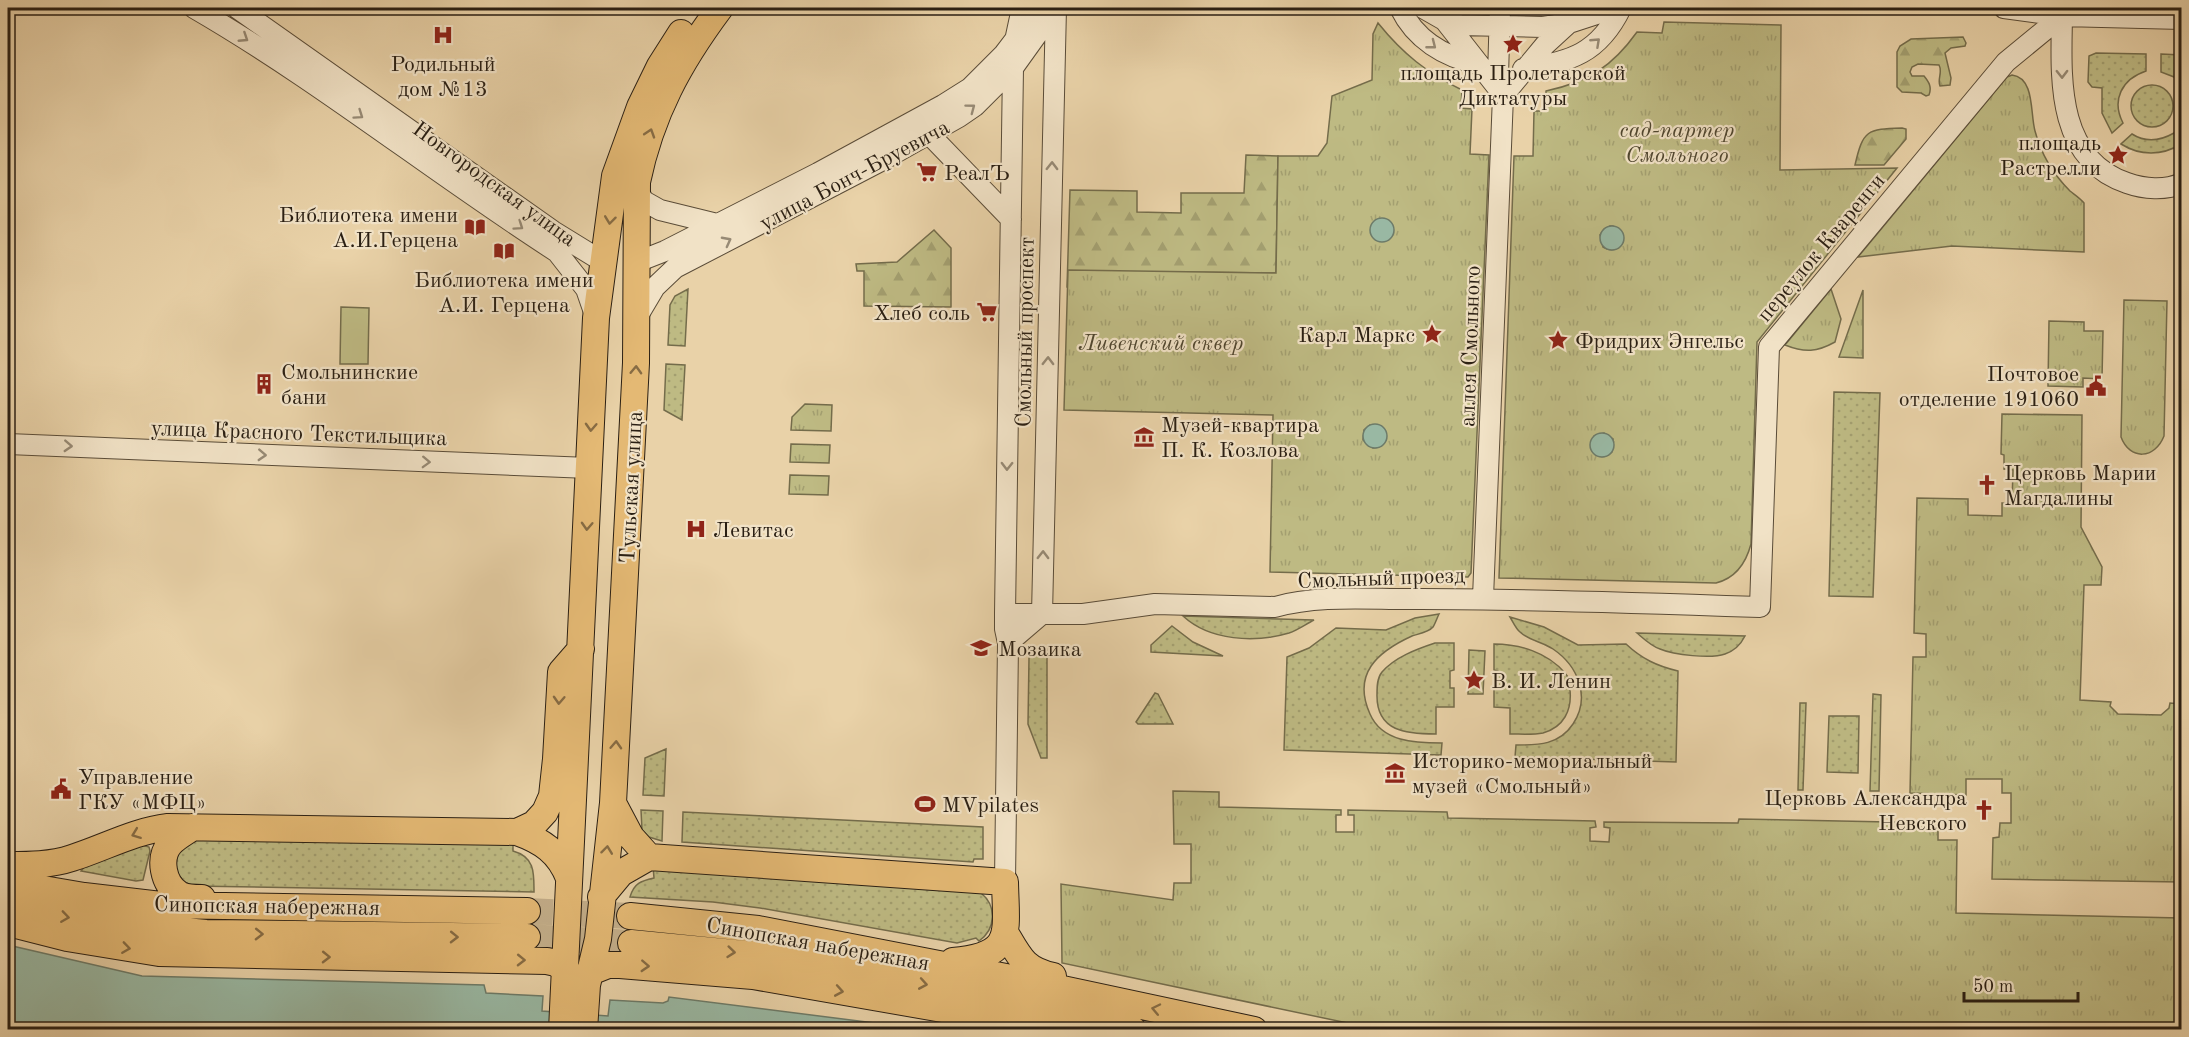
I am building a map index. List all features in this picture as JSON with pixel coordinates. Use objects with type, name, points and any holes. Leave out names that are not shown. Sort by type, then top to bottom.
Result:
[{"type":"main road","name":"Тульская улица","points":[[576,978],[569,879],[596,318],[615,176],[638,112],[660,66],[699,8]]},
{"type":"main road","name":"Тульская улица","points":[[576,978],[598,939],[614,803],[634,422],[637,182],[642,156],[663,100],[692,45],[720,8]]},
{"type":"main road","name":"улица Бонч-Бруевича","points":[[605,263],[637,262]]},
{"type":"main road","points":[[517,832],[534,825],[545,812],[552,796],[561,672],[581,658],[620,668]]},
{"type":"main road","points":[[614,803],[631,837],[649,857]]},
{"type":"main road","points":[[193,827],[169,845],[164,857],[163,872],[169,884],[179,894],[191,898],[229,898],[249,905]]},
{"type":"main road","points":[[8,865],[49,863],[70,859],[149,829],[193,827],[517,832],[537,839],[550,848],[559,858],[569,879]]},
{"type":"main road","points":[[602,897],[621,873],[649,857],[1005,882],[1006,934],[998,947],[979,958],[934,963]]},
{"type":"main road","name":"Синопская набережная","points":[[8,883],[84,896],[161,905],[527,910]]},
{"type":"main road","name":"Синопская набережная","points":[[8,907],[129,926],[206,933],[527,938]]},
{"type":"main road","name":"Синопская набережная","points":[[630,916],[758,929],[934,963],[1005,988]]},
{"type":"main road","points":[[8,923],[68,938],[159,953],[547,961],[556,963],[576,978],[584,1029]]},
{"type":"main road","points":[[1006,934],[1029,968],[1039,973],[1089,984],[1101,997]]},
{"type":"main road","name":"Синопская набережная","points":[[631,943],[755,955],[1005,988]]},
{"type":"main road","points":[[562,1029],[576,978],[597,968],[620,965],[753,976],[1000,1019],[1077,1018]]},
{"type":"main road","points":[[1005,988],[1101,997],[1254,1029]]},
{"type":"main road","points":[[1005,988],[1077,1018],[1133,1029]]},
{"type":"street","name":"Новгородская улица","points":[[194,8],[222,23],[288,66],[557,252],[586,289],[596,318]]},
{"type":"street","name":"Новгородская улица","points":[[237,8],[553,231],[605,263]]},
{"type":"street","name":"Смольный проспект","points":[[1005,882],[1008,643],[1005,614],[1013,68],[1022,8]]},
{"type":"street","name":"улица Бонч-Бруевича","points":[[637,262],[665,251],[818,173],[970,88],[1004,54],[1039,8]]},
{"type":"street","name":"Смольный проспект","points":[[1042,614],[1056,8]]},
{"type":"street","name":"улица Бонч-Бруевича","points":[[636,319],[655,287],[675,268],[929,135],[975,106],[1013,68],[1056,8]]},
{"type":"street","points":[[1400,8],[1414,29],[1429,44],[1444,54],[1478,64]]},
{"type":"street","points":[[1423,8],[1460,25],[1499,17],[1543,27],[1569,23],[1611,9],[1607,32],[1594,46],[1576,58],[1553,65],[1523,69]]},
{"type":"street","points":[[2004,8],[2181,19]]},
{"type":"street","points":[[2062,10],[2061,81],[2064,104],[2081,148],[2092,162],[2105,172],[2129,184],[2157,188],[2181,183]]},
{"type":"street","name":"переулок Кваренги","points":[[1760,607],[1769,347],[2006,62],[2062,10]]},
{"type":"street","points":[[1439,14],[1503,96]]},
{"type":"street","points":[[1499,17],[1498,76],[1503,96]]},
{"type":"street","points":[[1503,96],[1523,69],[1569,23]]},
{"type":"street","name":"аллея Смольного","points":[[1483,598],[1503,96]]},
{"type":"street","name":"Смольный проспект","points":[[929,135],[1011,219]]},
{"type":"street","points":[[637,190],[644,201],[660,210],[717,224]]},
{"type":"street","name":"улица Красного Текстильщика","points":[[8,444],[590,468]]},
{"type":"street","name":"Смольный проезд","points":[[1005,614],[1083,614],[1155,604],[1275,607],[1292,602],[1483,598],[1760,607]]},
{"type":"street","points":[[1008,643],[1042,614]]},
{"type":"green space","name":"сад-партер Смольного","points":[[1664,22],[1781,25],[1780,170],[1897,168],[1757,342],[1751,544],[1739,569],[1723,581],[1716,583],[1499,578],[1514,156],[1533,156],[1534,111],[1545,111],[1546,91],[1587,78],[1598,71],[1618,55],[1637,32],[1662,33]],"holes":[[[1613,226],[1623,242],[1614,249],[1603,247],[1600,235]],[[1604,433],[1613,439],[1612,452],[1606,456],[1600,456],[1595,454],[1591,448],[1594,436]]]},
{"type":"green space","name":"Ливенский сквер","points":[[1378,23],[1416,62],[1462,90],[1461,108],[1472,109],[1470,154],[1489,155],[1471,573],[1468,577],[1270,572],[1273,415],[1064,410],[1068,270],[1276,273],[1278,156],[1318,156],[1327,143],[1332,96],[1372,80],[1373,34]],"holes":[[[1370,425],[1386,440],[1379,447],[1373,448],[1363,440],[1364,430]]]},
{"type":"green space","points":[[1963,37],[1965,46],[1951,48],[1945,53],[1951,78],[1950,85],[1940,86],[1939,65],[1918,64],[1912,67],[1910,72],[1912,76],[1924,76],[1930,85],[1929,95],[1902,92],[1897,87],[1897,52],[1900,46],[1911,39]]},
{"type":"green space","points":[[2096,53],[2146,54],[2146,71],[2131,79],[2121,91],[2118,106],[2123,123],[2112,133],[2102,113],[2102,88],[2092,87],[2088,82],[2089,56]]},
{"type":"green space","points":[[2161,54],[2181,55],[2181,86],[2174,77],[2161,72]]},
{"type":"green space","points":[[2012,75],[2025,82],[2028,89],[2035,131],[2048,163],[2070,191],[2084,203],[2084,252],[1952,246],[1858,257],[2007,77]]},
{"type":"green space","points":[[2152,85],[2167,91],[2173,106],[2167,121],[2152,127],[2137,121],[2131,106],[2137,91]]},
{"type":"green space","points":[[1881,129],[1906,129],[1906,139],[1884,165],[1855,165],[1861,145],[1868,134]]},
{"type":"green space","points":[[2174,133],[2181,140],[2181,144],[2166,151],[2151,153],[2136,151],[2121,144],[2132,134],[2142,139],[2153,140]]},
{"type":"green space","points":[[1246,155],[1278,156],[1276,273],[1188,272],[1067,287],[1070,190],[1137,191],[1137,212],[1181,213],[1181,193],[1244,193]]},
{"type":"green space","points":[[934,230],[951,248],[951,307],[864,306],[864,271],[857,271],[856,264],[897,262]]},
{"type":"green space","points":[[688,289],[685,346],[668,345],[670,305],[675,296]]},
{"type":"green space","points":[[1831,289],[1841,319],[1835,342],[1811,350],[1785,345]]},
{"type":"green space","points":[[1863,290],[1863,358],[1839,357]]},
{"type":"green space","points":[[2124,300],[2167,301],[2164,436],[2155,449],[2142,454],[2130,450],[2121,437]]},
{"type":"green space","points":[[341,307],[369,308],[368,364],[340,364]]},
{"type":"green space","points":[[2049,321],[2084,322],[2084,331],[2103,331],[2102,379],[2083,378],[2083,387],[2048,386]]},
{"type":"green space","points":[[666,364],[685,365],[682,420],[664,410]]},
{"type":"green space","points":[[1834,392],[1880,393],[1873,597],[1829,596]]},
{"type":"green space","points":[[805,404],[832,405],[831,431],[791,430],[792,417]]},
{"type":"green space","points":[[2002,414],[2082,415],[2081,527],[2102,567],[2101,585],[2084,585],[2080,700],[2111,702],[2110,706],[2118,714],[2161,715],[2169,708],[2170,703],[2181,704],[2181,882],[1992,879],[1993,838],[1999,837],[2000,823],[2011,823],[2011,793],[2002,793],[2002,779],[1966,779],[1966,795],[1910,793],[1913,657],[1926,657],[1926,634],[1914,633],[1917,498],[1968,499],[1968,515],[2002,516],[2002,503],[2012,503],[2013,470],[2004,469],[2004,455],[2001,454]]},
{"type":"green space","points":[[791,444],[830,445],[829,463],[790,462]]},
{"type":"green space","points":[[790,475],[829,476],[828,495],[789,494]]},
{"type":"green space","points":[[1439,614],[1431,629],[1399,642],[1379,657],[1366,676],[1364,687],[1365,700],[1375,723],[1400,739],[1442,743],[1441,755],[1284,750],[1287,657],[1309,648],[1336,628],[1386,630],[1415,618]]},
{"type":"green space","points":[[1183,616],[1314,620],[1289,633],[1248,639],[1233,638],[1206,631]]},
{"type":"green space","points":[[1510,617],[1544,627],[1578,645],[1626,644],[1650,661],[1678,671],[1676,762],[1515,757],[1516,745],[1548,742],[1567,731],[1578,714],[1581,693],[1575,673],[1562,656],[1523,635]]},
{"type":"green space","points":[[1172,626],[1193,642],[1223,656],[1151,652],[1151,645]]},
{"type":"green space","points":[[1637,633],[1745,636],[1737,647],[1728,653],[1692,656],[1660,649]]},
{"type":"green space","points":[[1435,643],[1454,643],[1454,670],[1450,671],[1450,688],[1454,688],[1454,707],[1436,707],[1436,734],[1414,733],[1395,728],[1382,716],[1378,707],[1379,677],[1387,667],[1400,658]]},
{"type":"green space","points":[[1494,644],[1532,651],[1550,660],[1566,675],[1570,685],[1570,704],[1565,717],[1556,727],[1539,734],[1510,734],[1510,708],[1494,707],[1494,689],[1497,688],[1498,671],[1494,670]]},
{"type":"green space","points":[[1047,649],[1047,758],[1041,758],[1028,724],[1029,658],[1036,651]]},
{"type":"green space","points":[[1469,650],[1485,651],[1483,694],[1468,694]]},
{"type":"green space","points":[[1155,693],[1158,694],[1173,724],[1138,724],[1136,722]]},
{"type":"green space","points":[[1873,694],[1881,695],[1879,791],[1870,791]]},
{"type":"green space","points":[[1800,703],[1806,703],[1803,790],[1798,790]]},
{"type":"green space","points":[[1829,716],[1859,716],[1858,773],[1827,772]]},
{"type":"green space","points":[[666,749],[664,796],[643,795],[645,758]]},
{"type":"green space","points":[[1173,791],[1219,792],[1219,807],[1341,810],[1341,815],[1336,815],[1336,832],[1354,832],[1354,815],[1348,815],[1348,810],[1447,812],[1448,818],[1595,821],[1596,827],[1590,828],[1590,841],[1609,842],[1610,828],[1604,827],[1604,822],[1738,823],[1739,819],[1938,823],[1938,840],[1957,840],[1956,913],[2181,918],[2181,1029],[1376,1029],[1062,963],[1061,884],[1173,900],[1174,883],[1191,883],[1191,844],[1174,844]]},
{"type":"green space","points":[[641,810],[663,811],[662,841],[649,837],[642,830]]},
{"type":"green space","points":[[683,812],[983,827],[983,859],[974,859],[973,862],[682,842]]},
{"type":"green space","points":[[195,838],[513,841],[513,851],[526,857],[532,867],[534,892],[192,886],[182,879],[176,866],[180,849]]},
{"type":"green space","points":[[142,845],[149,847],[150,851],[143,880],[136,881],[81,871],[84,867]]},
{"type":"green space","points":[[653,866],[981,893],[990,904],[991,924],[985,936],[979,941],[976,938],[957,943],[760,908],[713,902],[630,897],[639,883],[654,878]]},
{"type":"shaded area","points":[[1382,218],[1387,219],[1393,225],[1393,235],[1387,241],[1382,242],[1377,241],[1371,235],[1370,230],[1371,225],[1377,219]]},
{"type":"shaded area","points":[[1612,226],[1617,227],[1623,233],[1623,243],[1617,249],[1612,250],[1607,249],[1601,243],[1600,238],[1601,233],[1607,227]]},
{"type":"shaded area","points":[[1375,424],[1380,425],[1386,431],[1386,441],[1380,447],[1375,448],[1370,447],[1364,441],[1363,436],[1364,431],[1370,425]]},
{"type":"shaded area","points":[[1602,433],[1607,434],[1613,440],[1613,450],[1607,456],[1602,457],[1597,456],[1591,450],[1590,445],[1591,440],[1597,434]]},
{"type":"shaded area","points":[[8,945],[142,976],[484,985],[486,993],[543,996],[542,1011],[608,1016],[610,1000],[663,1003],[668,1001],[669,997],[922,1029],[8,1030]]},
{"type":"tunnel","points":[[527,911],[630,916]]},
{"type":"tunnel","points":[[527,937],[631,943]]},
{"type":"place","name":"Родильный дом №13","points":[[443,35]]},
{"type":"place","name":"площадь Пролетарской Диктатуры","points":[[1513,44]]},
{"type":"place","name":"площадь Растрелли","points":[[2118,155]]},
{"type":"place","name":"РеалЪ","points":[[927,172]]},
{"type":"place","name":"Библиотека имени А.И.Герцена","points":[[475,227]]},
{"type":"place","name":"Библиотека имени А.И. Герцена","points":[[504,251]]},
{"type":"place","name":"Хлеб соль","points":[[987,312]]},
{"type":"place","name":"Карл Маркс","points":[[1432,334]]},
{"type":"place","name":"Фридрих Энгельс","points":[[1558,340]]},
{"type":"place","name":"Смольнинские бани","points":[[264,384]]},
{"type":"place","name":"Почтовое отделение 191060","points":[[2096,386]]},
{"type":"place","name":"Музей-квартира П. К. Козлова","points":[[1144,437]]},
{"type":"place","name":"Церковь Марии Магдалины","points":[[1987,485]]},
{"type":"place","name":"Левитас","points":[[696,529]]},
{"type":"place","name":"Мозаика","points":[[981,648]]},
{"type":"place","name":"В. И. Ленин","points":[[1474,680]]},
{"type":"place","name":"Историко-мемориальный музей «Смольный»","points":[[1395,773]]},
{"type":"place","name":"Управление ГКУ «МФЦ»","points":[[61,789]]},
{"type":"place","name":"MVpilates","points":[[925,804]]},
{"type":"place","name":"Церковь Александра Невского","points":[[1984,810]]}]
